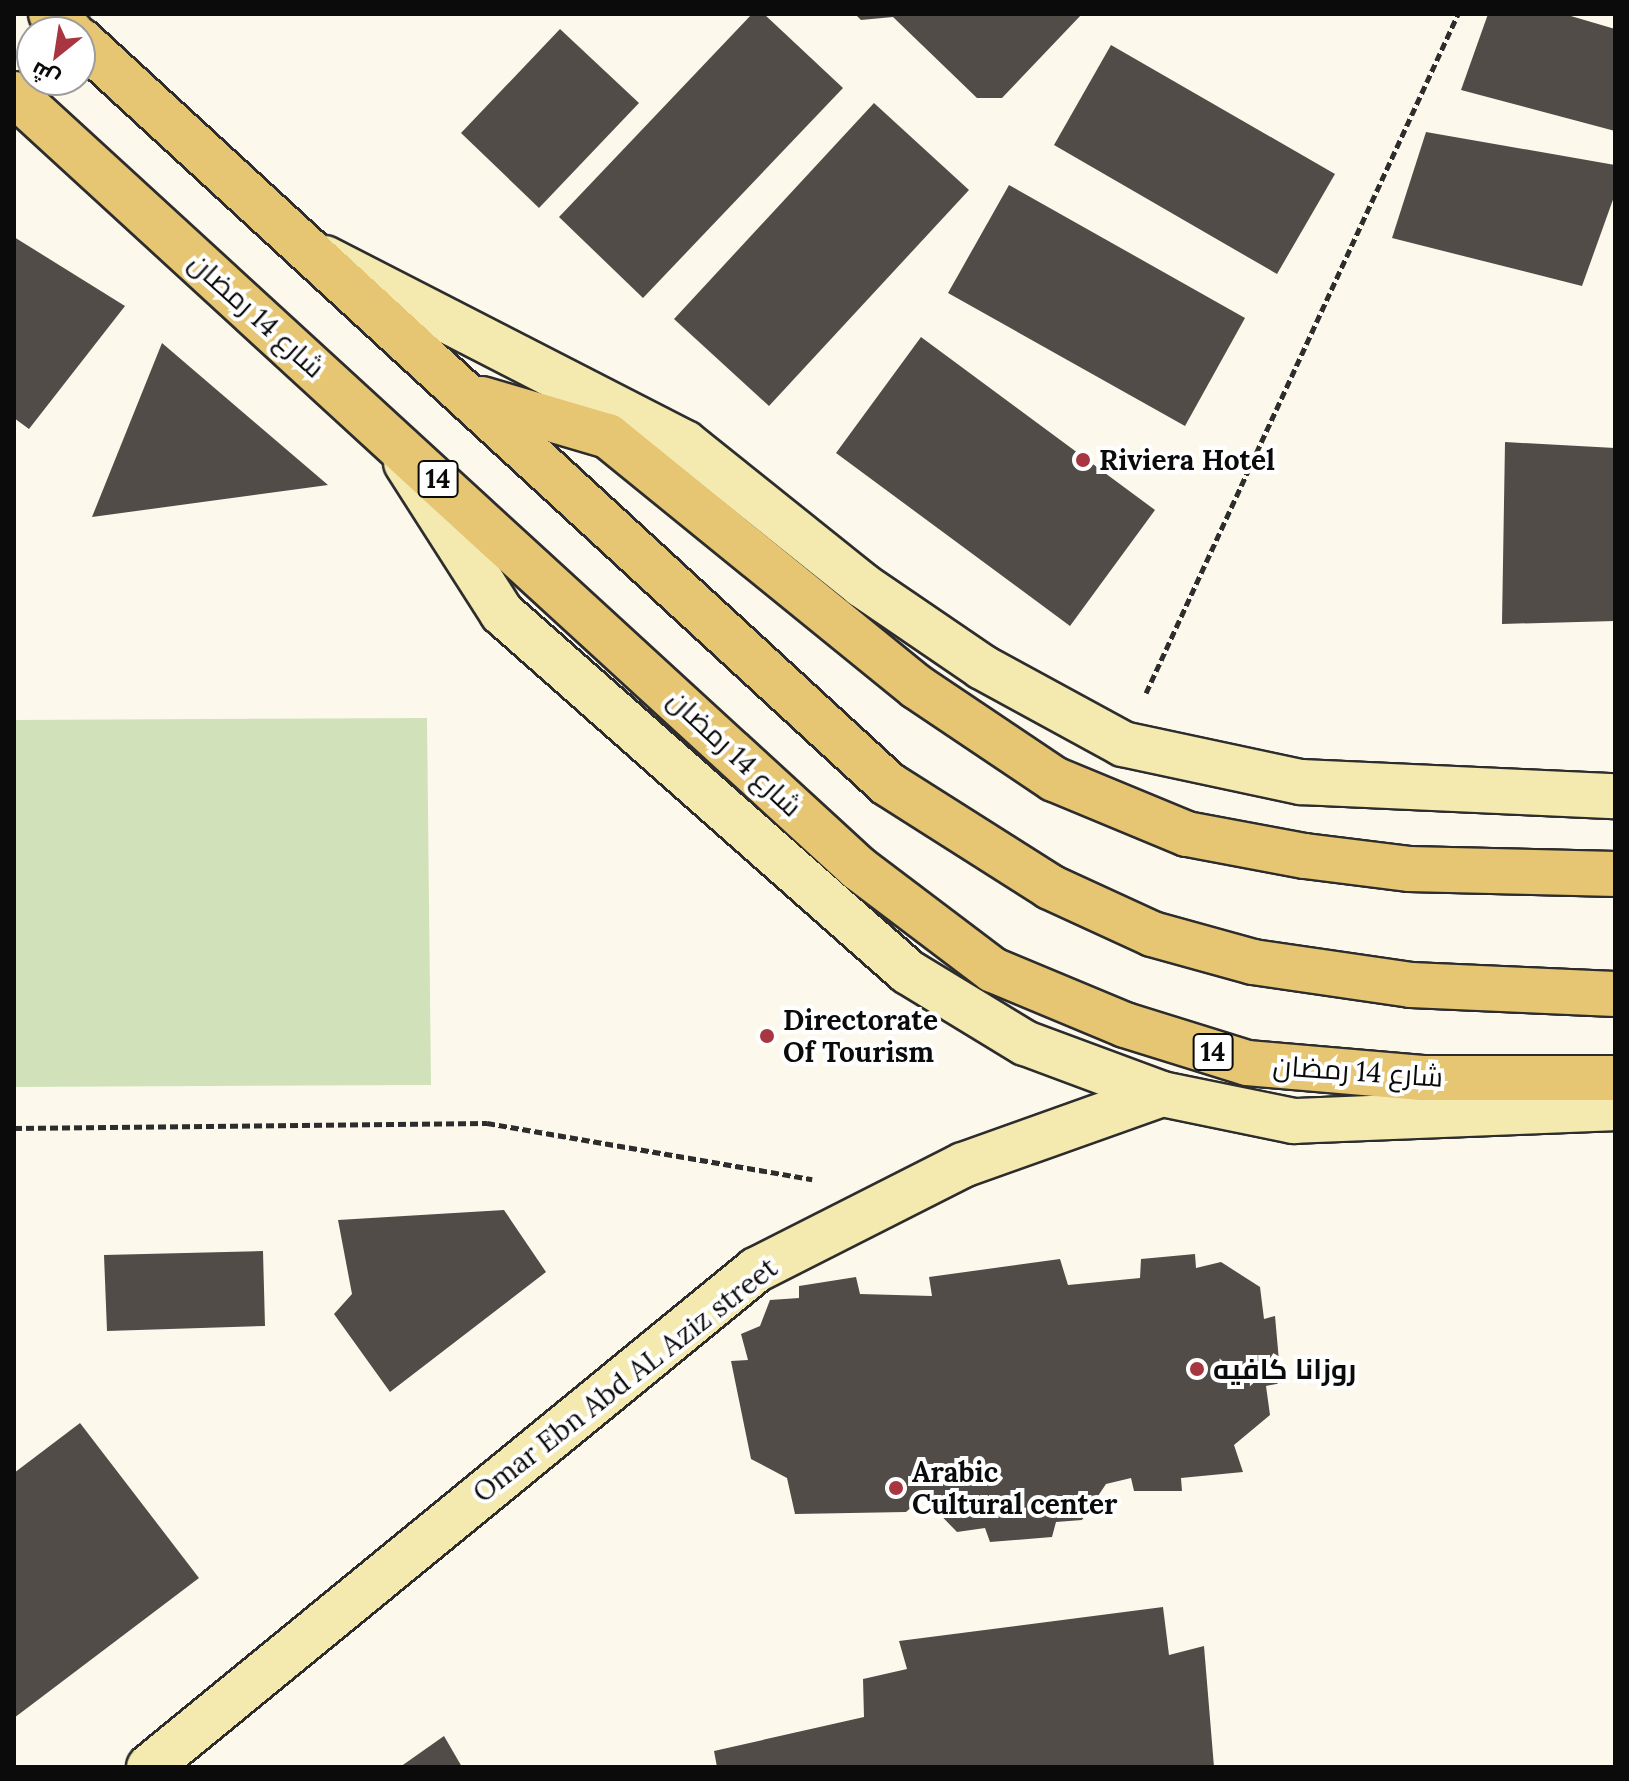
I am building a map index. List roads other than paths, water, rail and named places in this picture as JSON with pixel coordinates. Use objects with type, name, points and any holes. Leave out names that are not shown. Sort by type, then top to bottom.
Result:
[{"type":"main road","points":[[96,55],[471,396],[888,784],[1050,887],[1152,934],[1253,962],[1411,985],[1615,994]]},
{"type":"main road","name":"شارع 14 رمضان","points":[[14,94],[858,868],[993,970],[1125,1025],[1247,1063],[1422,1078],[1615,1078]]},
{"type":"main road","points":[[310,250],[685,443],[862,585],[982,667],[1123,744],[1301,782],[1615,796]]},
{"type":"main road","points":[[471,396],[608,436],[917,687],[1067,784],[1187,834],[1305,856],[1410,869],[1615,874]]},
{"type":"main road","points":[[388,434],[502,613],[792,875],[908,972],[1025,1043],[1162,1094],[1294,1121],[1615,1108]]},
{"type":"main road","name":"Omar Ebn Abd AL Aziz street","points":[[149,1767],[756,1270],[900,1194],[1028,1138],[1162,1094]]},
{"type":"place","name":"Riviera Hotel","points":[[1083,460]]},
{"type":"place","name":"Directorate Of Tourism","points":[[767,1036]]},
{"type":"place","name":"روزانا كافيه","points":[[1197,1369]]},
{"type":"place","name":"Arabic Cultural center","points":[[896,1488]]}]
